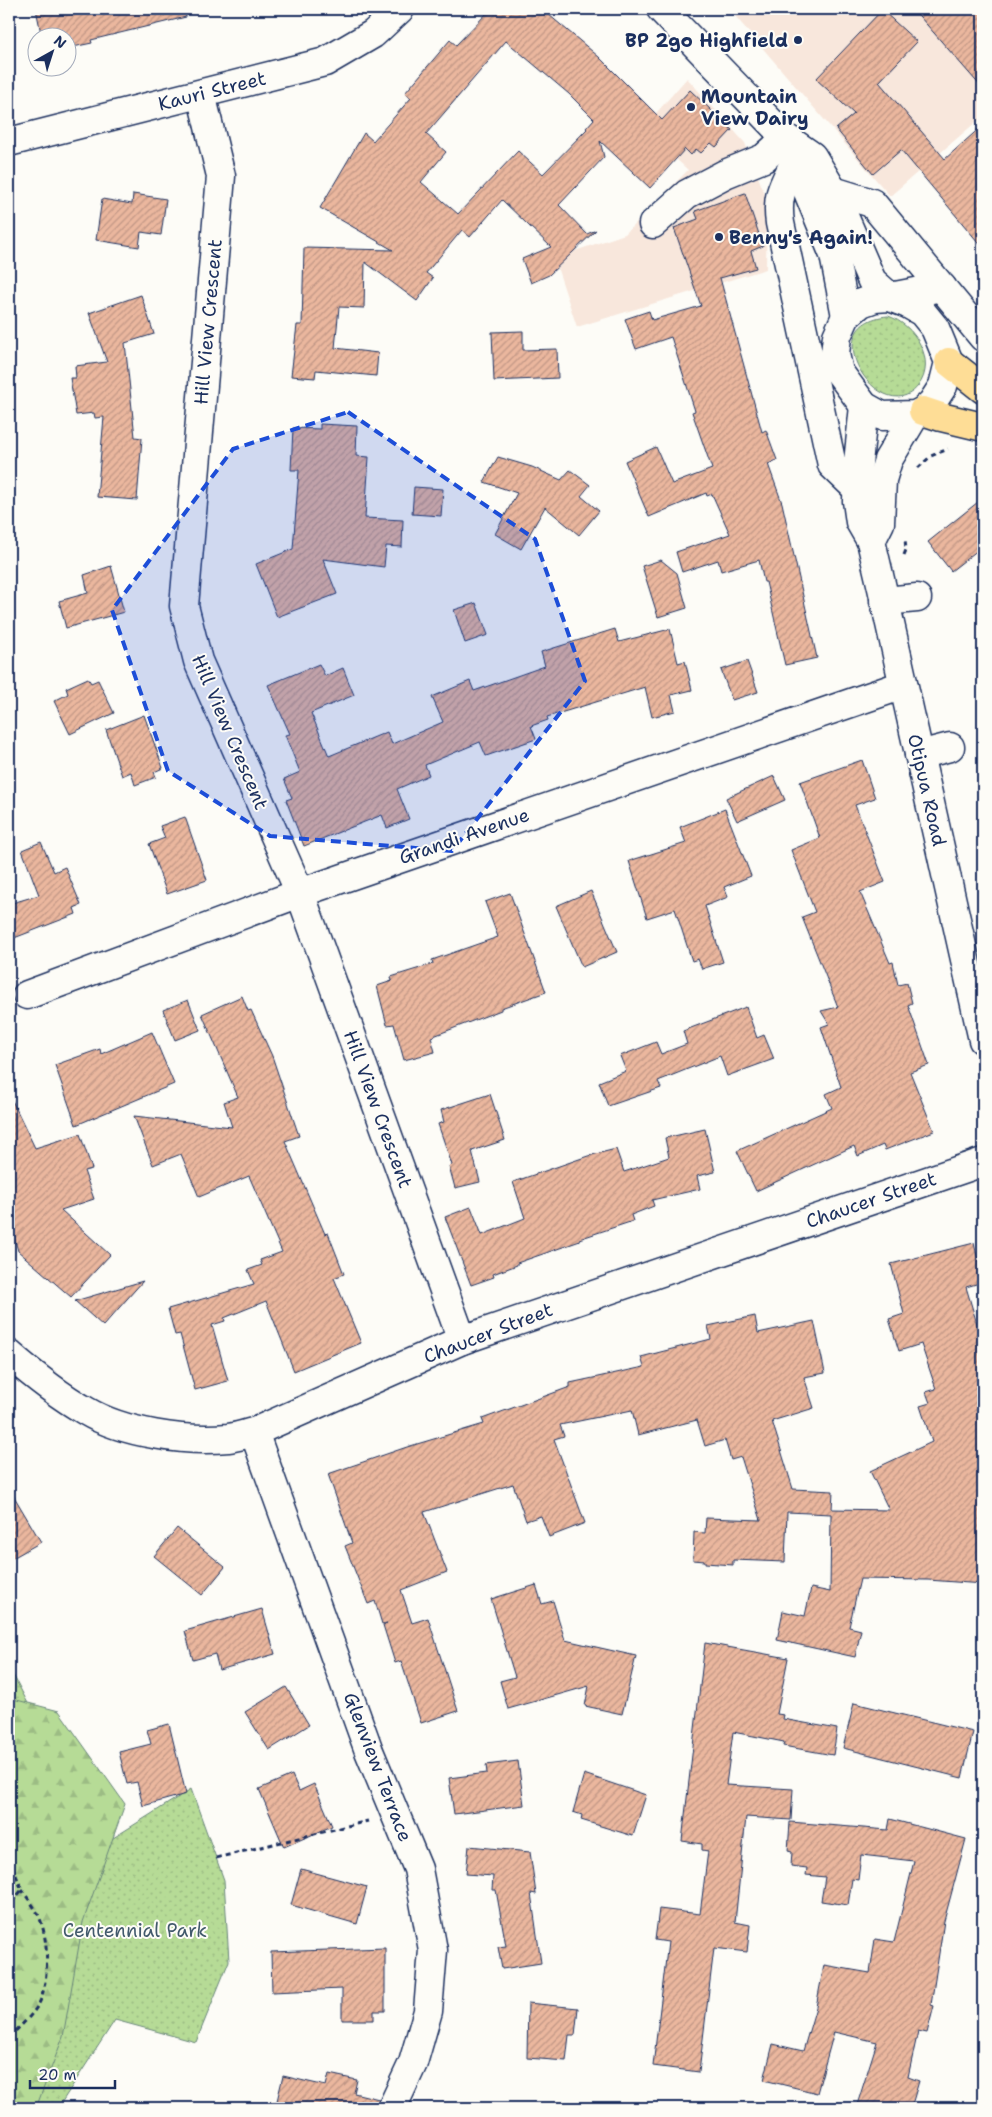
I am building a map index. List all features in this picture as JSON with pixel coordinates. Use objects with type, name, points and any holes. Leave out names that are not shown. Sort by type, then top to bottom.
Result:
[{"type":"main road","points":[[949,362],[983,388]]},
{"type":"main road","points":[[919,413],[983,427]]},
{"type":"street","name":"Kauri Street","points":[[9,142],[325,62],[373,34],[400,9]]},
{"type":"street","points":[[661,9],[791,150],[834,255],[846,316]]},
{"type":"street","name":"Hill View Crescent","points":[[201,94],[220,176],[184,606],[198,661],[300,893],[462,1340]]},
{"type":"street","points":[[791,150],[777,206],[780,223],[832,465],[857,489]]},
{"type":"street","points":[[653,224],[687,194],[725,174],[764,158],[791,150],[812,156],[833,191],[872,281],[890,297],[922,312],[935,328],[949,362],[943,386],[932,403],[919,413],[888,460],[882,480],[880,523],[871,541]]},
{"type":"street","points":[[833,191],[872,203],[983,337]]},
{"type":"street","points":[[919,413],[882,416],[864,406],[839,372],[835,354],[837,336],[846,316],[861,303],[875,298],[942,287]]},
{"type":"street","name":"Otipua Road","points":[[864,406],[857,489],[860,522],[871,541],[983,1040]]},
{"type":"street","points":[[884,602],[917,598]]},
{"type":"street","name":"Grandi Avenue","points":[[27,995],[300,893],[903,685]]},
{"type":"street","points":[[919,755],[950,746]]},
{"type":"street","name":"Chaucer Street","points":[[9,1354],[38,1378],[86,1412],[114,1424],[166,1437],[228,1438],[254,1432],[462,1340],[983,1162]]},
{"type":"street","name":"Glenview Terrace","points":[[254,1432],[369,1751],[397,1814],[418,1869],[433,1950],[428,2011],[413,2063],[392,2108]]},
{"type":"path","points":[[915,471],[932,456],[950,448]]},
{"type":"path","points":[[901,559],[906,550],[904,534]]},
{"type":"path","points":[[216,1858],[397,1814]]},
{"type":"path","points":[[9,1858],[22,1890],[38,1913],[46,1944],[47,1969],[41,2001],[9,2037]]},
{"type":"path","points":[[9,1905],[22,1890]]},
{"type":"highlighted area","points":[[348,412],[535,539],[585,681],[452,851],[270,836],[168,771],[112,610],[233,449]]},
{"type":"shaded area","points":[[744,9],[934,9],[983,66],[983,116],[890,196],[735,16]]},
{"type":"shaded area","points":[[687,78],[745,143],[767,200],[766,269],[577,327],[554,258],[625,234],[688,170],[643,128]]},
{"type":"green space","points":[[888,316],[898,320],[914,335],[924,355],[924,376],[918,386],[903,396],[887,395],[872,385],[860,371],[854,353],[855,336],[865,323]]},
{"type":"green space","name":"Centennial Park","points":[[9,1667],[102,1845],[191,1789],[224,1880],[229,1961],[196,2042],[115,2020],[58,2108],[9,2108]]},
{"type":"green space","points":[[9,1698],[59,1711],[125,1804],[83,1922],[63,2037],[36,2108],[9,2108]]},
{"type":"building","points":[[36,9],[185,9],[186,17],[91,40],[92,43],[78,46],[78,28],[40,28]]},
{"type":"building","points":[[491,9],[542,9],[599,57],[662,120],[690,90],[732,130],[716,147],[711,143],[701,153],[696,149],[691,155],[685,149],[650,188],[600,141],[604,157],[559,205],[587,234],[596,230],[549,275],[531,283],[522,259],[551,247],[502,200],[470,237],[462,230],[426,273],[433,278],[417,301],[365,262],[364,308],[339,307],[335,348],[378,353],[376,376],[316,370],[315,378],[291,376],[297,325],[302,325],[304,248],[393,250],[320,208],[364,133],[373,141],[411,98],[405,93],[450,40],[456,45]],"holes":[[[506,41],[569,94],[594,119],[587,129],[543,174],[518,151],[458,214],[421,182],[446,152],[426,134]]]},
{"type":"building","points":[[913,9],[983,9],[983,89]]},
{"type":"building","points":[[882,10],[917,42],[879,82],[945,159],[983,125],[983,248],[901,150],[873,174],[836,129],[854,114],[816,79]]},
{"type":"building","points":[[745,193],[763,246],[751,251],[756,268],[720,278],[762,432],[766,430],[777,460],[768,464],[782,503],[817,658],[785,665],[766,582],[764,582],[759,560],[721,571],[718,560],[682,572],[676,552],[730,534],[712,494],[707,496],[706,493],[649,517],[625,461],[656,447],[672,484],[712,469],[692,412],[695,411],[671,337],[636,349],[625,319],[649,311],[652,320],[701,306],[674,228],[698,219],[695,211]]},
{"type":"building","points":[[133,194],[166,199],[161,235],[141,232],[139,247],[96,240],[102,199],[132,204]]},
{"type":"building","points":[[141,295],[154,334],[125,343],[135,437],[142,438],[137,500],[97,497],[104,417],[95,418],[94,413],[76,415],[70,378],[76,378],[75,366],[107,362],[89,313]]},
{"type":"building","points":[[523,331],[523,350],[557,349],[558,378],[494,381],[492,332]]},
{"type":"building","points":[[320,424],[357,426],[356,456],[369,457],[365,518],[403,520],[402,547],[386,546],[384,567],[323,559],[337,594],[277,617],[256,564],[293,549],[299,470],[291,470],[293,428],[320,429]]},
{"type":"building","points":[[498,457],[532,467],[561,480],[570,470],[590,485],[581,496],[599,511],[579,535],[545,507],[521,549],[495,534],[517,493],[484,482]]},
{"type":"building","points":[[414,487],[443,489],[441,516],[412,514]]},
{"type":"building","points":[[983,498],[983,546],[951,571],[928,542]]},
{"type":"building","points":[[661,560],[677,573],[687,608],[658,617],[642,566]]},
{"type":"building","points":[[111,566],[124,612],[66,628],[59,601],[88,593],[84,575]]},
{"type":"building","points":[[476,603],[488,635],[465,643],[454,610]]},
{"type":"building","points":[[615,629],[619,642],[670,629],[678,663],[685,661],[692,690],[671,695],[675,711],[652,717],[645,687],[547,717],[548,720],[531,726],[536,739],[486,756],[480,742],[425,765],[429,775],[397,789],[409,819],[387,828],[382,815],[304,846],[286,800],[292,798],[284,779],[300,772],[285,735],[290,734],[268,685],[319,664],[325,676],[343,668],[354,695],[311,713],[329,756],[387,732],[392,744],[443,722],[432,697],[470,681],[474,691],[545,666],[541,652]]},
{"type":"building","points":[[747,661],[758,692],[732,700],[721,670]]},
{"type":"building","points":[[88,678],[91,683],[98,680],[114,713],[70,734],[54,701],[68,694],[66,688]]},
{"type":"building","points":[[144,715],[163,768],[154,772],[156,777],[135,785],[131,772],[122,776],[106,730]]},
{"type":"building","points":[[862,760],[875,798],[855,805],[885,882],[860,892],[890,963],[893,962],[898,985],[907,983],[912,1003],[908,1005],[929,1065],[910,1072],[934,1131],[885,1150],[883,1145],[858,1156],[854,1146],[756,1191],[737,1151],[832,1108],[826,1094],[841,1087],[821,1027],[829,1024],[821,1011],[838,1007],[802,917],[815,912],[791,850],[820,838],[800,782]]},
{"type":"building","points":[[774,776],[785,800],[737,821],[726,798]]},
{"type":"building","points":[[725,809],[751,876],[724,887],[728,897],[705,906],[723,962],[702,969],[698,959],[692,961],[675,909],[647,918],[629,861],[686,843],[680,827]]},
{"type":"building","points":[[185,817],[207,880],[167,894],[149,844],[165,838],[160,826]]},
{"type":"building","points":[[41,842],[54,872],[65,867],[81,905],[74,908],[76,914],[9,940],[9,904],[39,895],[22,850]]},
{"type":"building","points":[[591,891],[617,952],[582,967],[556,906]]},
{"type":"building","points":[[510,893],[546,992],[431,1037],[435,1052],[404,1060],[394,1024],[387,1025],[377,986],[392,981],[391,977],[433,964],[432,960],[498,937],[485,902]]},
{"type":"building","points":[[242,996],[248,1011],[251,1010],[272,1056],[299,1136],[285,1141],[325,1234],[328,1233],[344,1274],[334,1278],[361,1343],[294,1371],[266,1301],[224,1318],[225,1321],[212,1325],[228,1381],[195,1390],[180,1334],[175,1335],[168,1309],[254,1284],[248,1270],[262,1265],[260,1260],[282,1252],[249,1176],[199,1197],[181,1154],[153,1165],[134,1116],[232,1127],[224,1102],[238,1097],[202,1014]]},
{"type":"building","points":[[188,1000],[200,1030],[175,1040],[163,1010]]},
{"type":"building","points":[[746,1007],[757,1038],[764,1035],[774,1059],[727,1076],[720,1056],[658,1081],[661,1088],[608,1106],[599,1082],[626,1071],[620,1056],[656,1042],[661,1054],[687,1044],[683,1031]]},
{"type":"building","points":[[152,1032],[174,1084],[76,1125],[55,1065],[100,1049],[101,1054]]},
{"type":"building","points":[[9,1094],[35,1148],[80,1134],[92,1169],[84,1171],[94,1199],[61,1210],[110,1255],[71,1297],[18,1251],[9,1220]]},
{"type":"building","points":[[490,1094],[505,1140],[472,1151],[480,1182],[455,1188],[449,1166],[452,1165],[438,1124],[444,1122],[441,1110]]},
{"type":"building","points":[[705,1129],[715,1172],[697,1176],[700,1189],[652,1200],[654,1206],[631,1215],[633,1221],[517,1263],[517,1265],[493,1274],[494,1277],[471,1285],[445,1217],[471,1207],[482,1235],[525,1218],[513,1182],[588,1156],[616,1149],[624,1172],[669,1157],[665,1138]]},
{"type":"building","points":[[974,1243],[983,1282],[966,1287],[983,1344],[983,1584],[928,1580],[860,1579],[849,1627],[861,1630],[855,1657],[777,1640],[783,1611],[805,1616],[811,1588],[830,1592],[831,1514],[787,1512],[785,1562],[733,1560],[733,1565],[693,1560],[694,1532],[705,1533],[706,1518],[761,1520],[741,1457],[731,1460],[725,1440],[705,1446],[697,1420],[638,1435],[632,1410],[560,1425],[564,1436],[554,1439],[585,1523],[549,1537],[541,1516],[526,1521],[513,1484],[424,1512],[447,1572],[401,1590],[412,1623],[428,1618],[458,1711],[421,1723],[401,1661],[395,1663],[383,1625],[387,1623],[382,1624],[375,1601],[368,1604],[345,1546],[352,1543],[328,1474],[407,1447],[484,1424],[482,1419],[570,1387],[570,1383],[644,1367],[641,1357],[711,1339],[708,1326],[755,1316],[758,1333],[814,1321],[825,1373],[804,1377],[814,1408],[772,1421],[793,1489],[833,1491],[832,1509],[889,1510],[870,1471],[932,1442],[920,1406],[930,1403],[926,1392],[936,1389],[921,1344],[899,1351],[889,1319],[904,1314],[891,1264]]},
{"type":"building","points":[[143,1281],[103,1326],[75,1301]]},
{"type":"building","points":[[9,1488],[41,1542],[9,1560]]},
{"type":"building","points":[[177,1528],[225,1567],[202,1595],[154,1556]]},
{"type":"building","points":[[536,1585],[542,1604],[553,1601],[565,1640],[636,1656],[622,1714],[585,1706],[589,1686],[508,1709],[500,1681],[515,1677],[491,1599]]},
{"type":"building","points":[[262,1609],[275,1654],[219,1670],[215,1654],[193,1660],[185,1631]]},
{"type":"building","points":[[705,1643],[788,1658],[777,1714],[784,1715],[783,1719],[837,1729],[833,1755],[783,1746],[784,1742],[733,1732],[726,1785],[793,1789],[791,1820],[746,1817],[735,1922],[750,1925],[747,1952],[714,1948],[699,2072],[653,2066],[668,1942],[655,1940],[659,1909],[700,1914],[708,1851],[702,1850],[702,1844],[682,1841]]},
{"type":"building","points":[[286,1687],[309,1725],[269,1750],[245,1712]]},
{"type":"building","points":[[854,1703],[973,1732],[962,1778],[843,1748]]},
{"type":"building","points":[[169,1724],[186,1794],[143,1806],[137,1782],[127,1784],[119,1752],[151,1744],[147,1730]]},
{"type":"building","points":[[518,1761],[524,1805],[454,1814],[449,1778],[487,1773],[486,1765]]},
{"type":"building","points":[[584,1774],[646,1795],[633,1836],[581,1820],[582,1815],[573,1812]]},
{"type":"building","points":[[292,1775],[299,1791],[314,1784],[332,1826],[284,1847],[259,1789]]},
{"type":"building","points":[[890,1819],[966,1839],[944,1921],[931,2005],[934,2006],[927,2033],[918,2031],[908,2077],[919,2081],[911,2108],[856,2108],[877,2042],[834,2032],[817,2093],[764,2080],[773,2044],[803,2051],[816,2007],[824,1965],[870,1973],[875,1939],[894,1942],[914,1861],[861,1855],[858,1880],[852,1879],[848,1905],[821,1901],[825,1877],[806,1875],[807,1868],[791,1866],[792,1852],[788,1851],[790,1822],[888,1830]]},
{"type":"building","points":[[469,1846],[530,1852],[536,1894],[531,1893],[541,1963],[502,1969],[498,1947],[506,1946],[496,1890],[492,1890],[493,1876],[466,1874]]},
{"type":"building","points":[[301,1869],[367,1887],[357,1924],[291,1905]]},
{"type":"building","points":[[385,1948],[385,2011],[374,2011],[374,2020],[342,2020],[342,1989],[272,1992],[271,1952]]},
{"type":"building","points":[[528,2003],[578,2008],[575,2035],[569,2035],[566,2061],[527,2058]]},
{"type":"building","points":[[329,2074],[357,2080],[354,2093],[379,2099],[377,2108],[288,2108],[276,2105],[283,2076],[326,2086]]},
{"type":"place","name":"BP 2go Highfield","points":[[798,40]]},
{"type":"place","name":"Mountain View Dairy","points":[[691,107]]},
{"type":"place","name":"Benny's Again!","points":[[719,237]]}]
